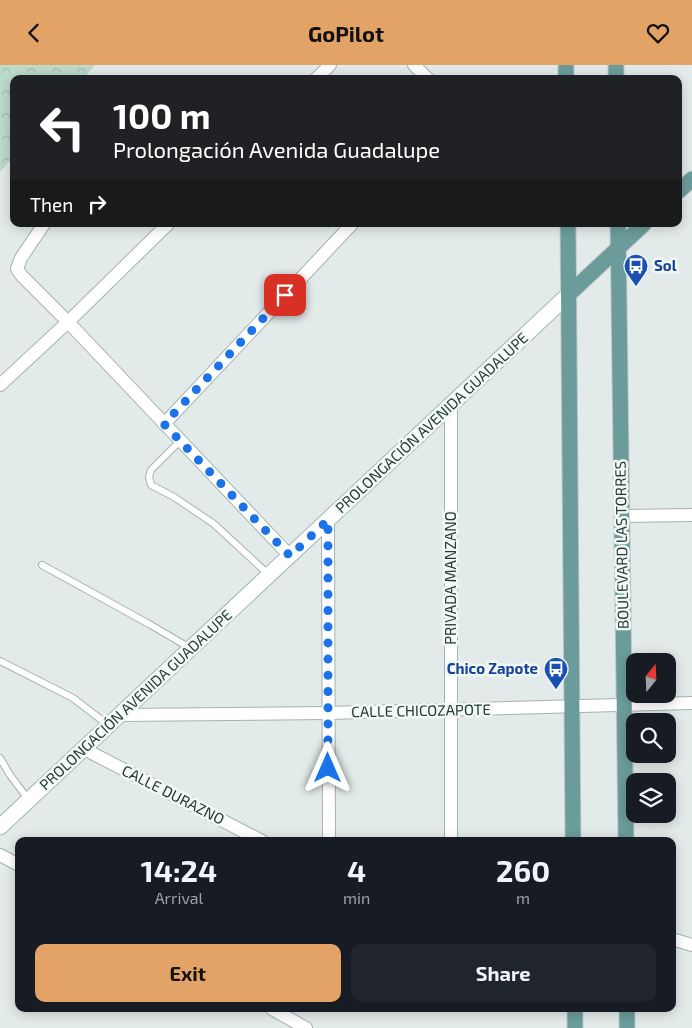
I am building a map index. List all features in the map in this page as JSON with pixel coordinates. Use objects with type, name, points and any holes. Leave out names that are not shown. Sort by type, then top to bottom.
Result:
[{"type":"main road","points":[[682,188],[692,179]]},
{"type":"main road","points":[[568,227],[573,837]]},
{"type":"main road","name":"BOULEVARD LAS TORRES","points":[[618,227],[626,837]]},
{"type":"main road","name":"PROLONGACIÓN AVENIDA GUADALUPE","points":[[0,827],[641,227]]},
{"type":"main road","points":[[574,1012],[575,1028]]},
{"type":"main road","points":[[626,1028],[627,1012]]},
{"type":"street","points":[[320,75],[330,65]]},
{"type":"street","points":[[414,65],[424,75]]},
{"type":"street","points":[[42,227],[21,257],[17,269],[22,276],[290,556]]},
{"type":"street","points":[[0,385],[68,322],[165,227]]},
{"type":"street","points":[[164,424],[349,227]]},
{"type":"street","name":"PRIVADA MANZANO","points":[[451,405],[451,837]]},
{"type":"street","points":[[622,516],[692,515]]},
{"type":"street","points":[[328,520],[329,837]]},
{"type":"street","name":"CALLE CHICOZAPOTE","points":[[114,720],[692,703]]},
{"type":"street","name":"CALLE DURAZNO","points":[[84,749],[254,837]]},
{"type":"street","points":[[0,855],[15,863]]},
{"type":"street","points":[[676,940],[692,945]]},
{"type":"street","points":[[277,1012],[306,1028]]},
{"type":"lane","points":[[180,441],[151,470],[149,477],[151,485],[174,497],[214,524],[269,575]]},
{"type":"lane","points":[[42,565],[191,649]]},
{"type":"lane","points":[[0,661],[114,720]]},
{"type":"lane","points":[[0,758],[29,800]]},
{"type":"green space","points":[[0,65],[95,65],[86,75],[10,75],[10,161],[0,172]]},
{"type":"place","name":"Sol","points":[[636,287]]},
{"type":"place","name":"Chico Zapote","points":[[556,690]]},
{"type":"route","points":[[285,295],[164,424],[290,556],[328,520],[328,768]]}]
